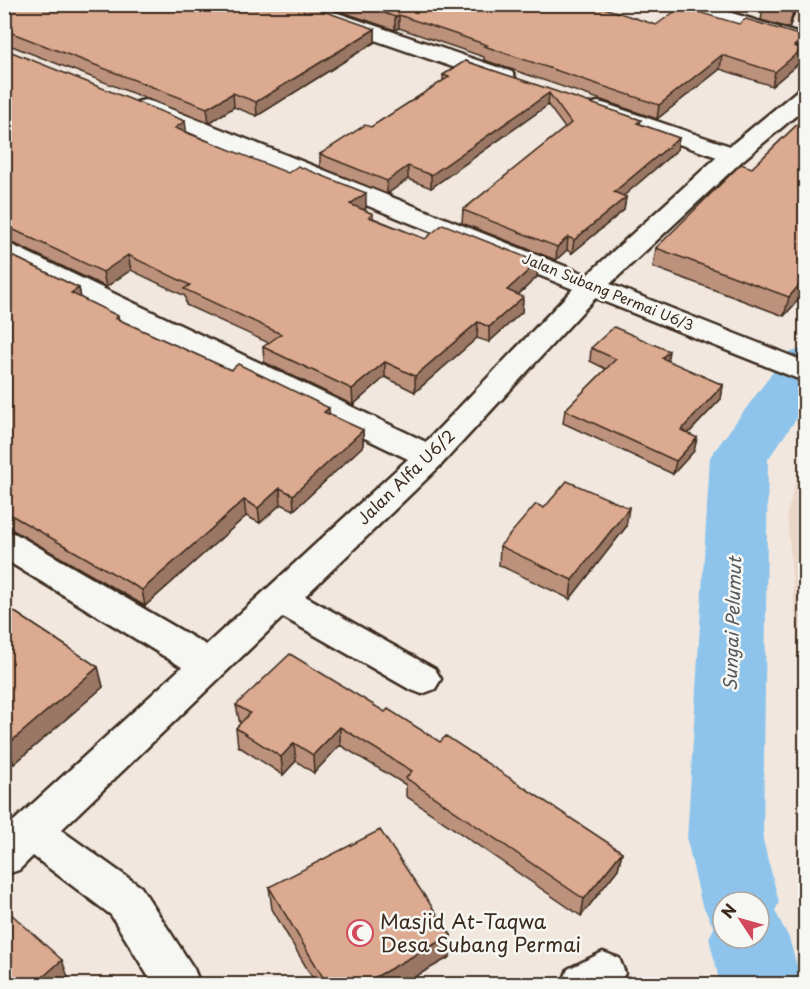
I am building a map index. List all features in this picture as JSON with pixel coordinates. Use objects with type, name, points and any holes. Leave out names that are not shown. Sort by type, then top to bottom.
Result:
[{"type":"street","points":[[290,4],[523,84]]},
{"type":"street","points":[[679,4],[806,43]]},
{"type":"street","name":"Jalan Alfa U6/2","points":[[18,845],[430,457],[592,285],[734,155],[806,95]]},
{"type":"street","name":"Jalan Subang Permai U6/3","points":[[126,100],[592,285],[806,373]]},
{"type":"street","points":[[578,103],[734,155]]},
{"type":"street","points":[[4,252],[430,457]]},
{"type":"street","points":[[4,543],[209,665]]},
{"type":"street","points":[[280,598],[422,679]]},
{"type":"street","points":[[18,845],[126,901],[178,984]]},
{"type":"shaded area","points":[[730,5],[805,5],[805,26]]},
{"type":"shaded area","points":[[805,447],[805,731],[787,514]]},
{"type":"building","points":[[4,4],[303,4],[375,29],[256,102],[233,93],[207,108],[4,30]]},
{"type":"building","points":[[359,4],[592,4],[656,25],[681,7],[739,24],[746,19],[805,37],[794,46],[802,49],[775,72],[722,55],[659,105],[399,15],[395,17]]},
{"type":"building","points":[[768,4],[795,4],[793,12]]},
{"type":"building","points":[[4,49],[185,121],[175,128],[288,173],[298,166],[366,193],[350,204],[373,214],[369,217],[425,239],[443,224],[538,262],[507,290],[523,297],[489,327],[478,322],[415,376],[385,362],[352,389],[263,347],[281,334],[184,289],[190,285],[128,255],[103,272],[12,229],[4,228]]},
{"type":"building","points":[[465,61],[641,120],[637,123],[679,138],[614,192],[626,197],[574,240],[568,237],[557,247],[463,210],[571,123],[549,93],[431,175],[408,166],[387,181],[320,154],[365,125],[371,127],[449,77],[443,75]]},
{"type":"building","points":[[806,116],[806,277],[789,297],[656,248],[741,164],[752,168]]},
{"type":"building","points":[[4,252],[79,288],[71,293],[118,316],[115,318],[231,370],[238,364],[329,408],[324,412],[363,430],[293,495],[280,488],[258,508],[244,500],[142,590],[4,511]]},
{"type":"building","points":[[614,327],[669,351],[662,358],[723,385],[681,430],[697,438],[676,461],[565,410],[616,359],[591,348]]},
{"type":"building","points":[[567,481],[629,508],[572,580],[500,546],[536,504],[544,508]]},
{"type":"building","points":[[4,605],[98,667],[7,745],[4,743]]},
{"type":"building","points":[[290,654],[385,712],[388,709],[440,742],[446,736],[622,852],[584,899],[406,778],[412,771],[340,727],[313,755],[294,743],[281,757],[236,728],[250,713],[236,705]]},
{"type":"building","name":"Masjid At-Taqwa Desa Subang Permai","points":[[380,830],[451,935],[363,984],[327,984],[269,887]]},
{"type":"building","points":[[9,912],[62,960],[35,984],[4,984],[4,916]]},
{"type":"waterway","name":"Sungai Pelumut","points":[[737,890],[725,840],[739,457],[806,365]]},
{"type":"waterway","name":"Sungai Pelumut","points":[[752,950],[761,984]]},
{"type":"place","name":"Masjid At-Taqwa Desa Subang Permai","points":[[360,933]]}]
